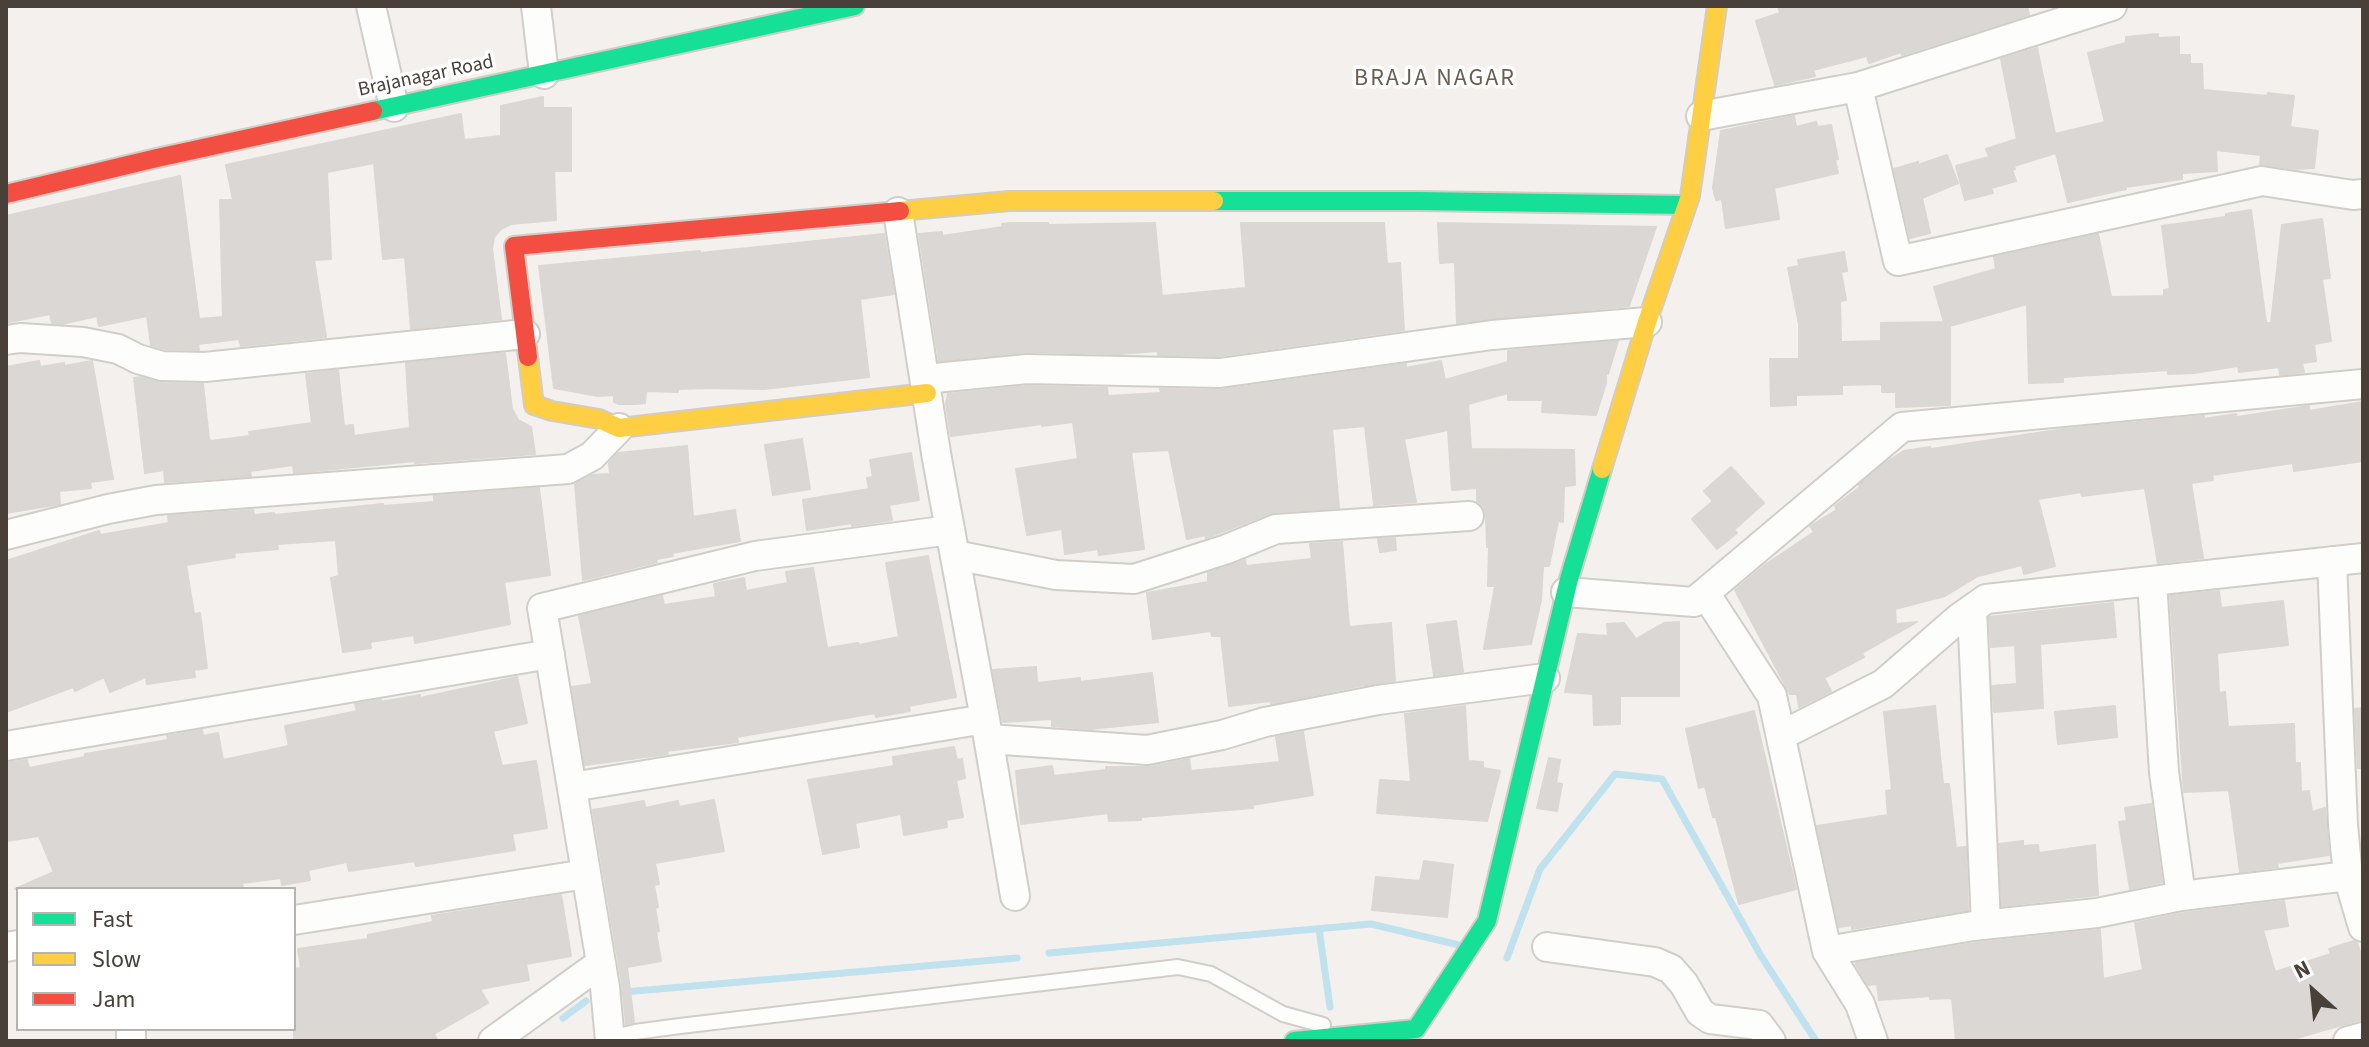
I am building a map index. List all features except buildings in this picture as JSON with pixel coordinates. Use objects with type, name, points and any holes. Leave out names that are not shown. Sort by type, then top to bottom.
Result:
[{"type":"street","points":[[371,6],[394,107]]},
{"type":"street","points":[[536,6],[544,74]]},
{"type":"street","name":"Brajanagar Road","points":[[6,194],[157,158],[855,6]]},
{"type":"street","points":[[1294,1041],[1357,1034],[1411,1035],[1487,921],[1566,592],[1647,322],[1686,205],[1717,6]]},
{"type":"street","points":[[1701,116],[1858,87],[2112,6]]},
{"type":"street","points":[[1858,87],[1898,261],[2262,181],[2363,194]]},
{"type":"street","points":[[1647,322],[1492,335],[1220,373],[1027,369],[619,428],[599,419],[534,405],[514,246],[1009,201],[1418,201],[1686,205]]},
{"type":"street","points":[[898,212],[1015,896]]},
{"type":"street","points":[[6,340],[83,342],[118,349],[162,366],[205,367],[525,334]]},
{"type":"street","points":[[1566,592],[1694,602],[1902,427],[2363,384]]},
{"type":"street","points":[[6,535],[156,500],[568,469],[592,456],[619,428]]},
{"type":"street","points":[[607,1040],[601,963],[542,608],[755,556],[953,542],[1056,575],[1134,579],[1227,549],[1276,529],[1469,516]]},
{"type":"street","points":[[1782,735],[1883,684],[1986,599],[2363,558]]},
{"type":"street","points":[[2332,561],[2343,825],[2348,876],[2363,927]]},
{"type":"street","points":[[2152,581],[2164,772],[2181,896]]},
{"type":"street","points":[[1705,593],[1772,696],[1827,951],[1860,1004],[1873,1041]]},
{"type":"street","points":[[1972,609],[1986,924]]},
{"type":"street","points":[[6,746],[550,654]]},
{"type":"street","points":[[572,787],[987,729],[1147,750],[1222,735],[1265,722],[1378,700],[1545,678]]},
{"type":"street","points":[[296,920],[586,874]]},
{"type":"street","points":[[1827,951],[1986,924],[2097,913],[2181,896],[2348,876]]},
{"type":"street","points":[[1547,947],[1655,962],[1671,969],[1700,1012],[1710,1019],[1759,1025],[1771,1041]]},
{"type":"street","points":[[493,1041],[601,963]]},
{"type":"street","points":[[2348,1041],[2363,1037]]},
{"type":"lane","points":[[607,1040],[635,1032],[696,1024],[1178,967],[1211,974],[1283,1014],[1357,1034]]},
{"type":"waterway","points":[[1507,958],[1540,869],[1615,774],[1662,779],[1761,956],[1816,1041]]},
{"type":"waterway","points":[[1049,953],[1371,924],[1459,945]]},
{"type":"waterway","points":[[1319,929],[1330,1007]]},
{"type":"waterway","points":[[624,992],[1017,958]]},
{"type":"waterway","points":[[563,1018],[586,1001]]},
{"type":"traffic: fast","points":[[373,111],[855,6]]},
{"type":"traffic: fast","points":[[1214,201],[1686,205]]},
{"type":"traffic: fast","points":[[1294,1041],[1416,1029],[1487,921],[1569,579],[1602,469]]},
{"type":"traffic: slow","points":[[1602,469],[1690,196],[1717,6]]},
{"type":"traffic: slow","points":[[900,211],[1009,201],[1214,201]]},
{"type":"traffic: slow","points":[[528,357],[534,405],[599,419],[619,428],[927,393]]},
{"type":"traffic: jam","points":[[6,194],[373,111]]},
{"type":"traffic: jam","points":[[528,357],[514,246],[900,211]]},
{"type":"district","name":"BRAJA NAGAR","points":[[1435,80]]}]
